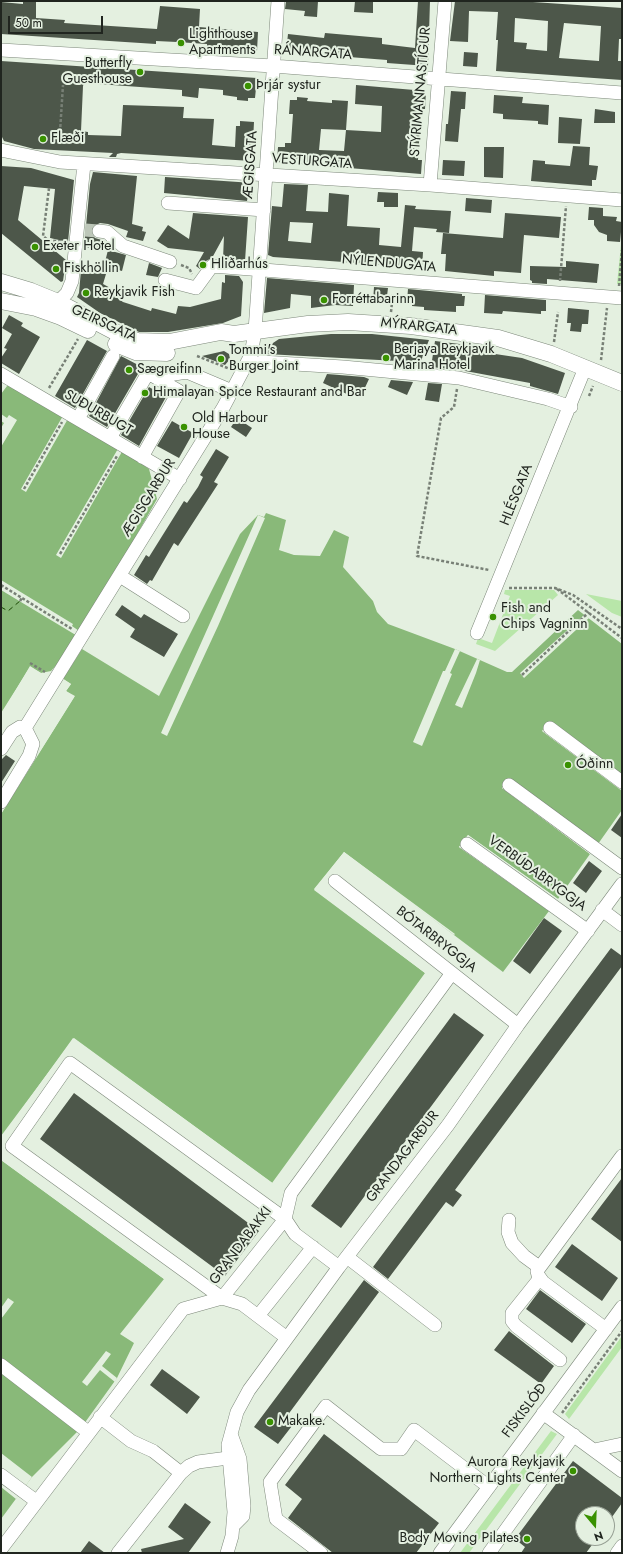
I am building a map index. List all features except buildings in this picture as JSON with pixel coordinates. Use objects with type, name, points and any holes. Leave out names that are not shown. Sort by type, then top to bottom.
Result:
[{"type":"main road","name":"GEIRSGATA","points":[[1,282],[31,291],[58,302],[117,333],[137,341],[158,343],[221,332],[234,334],[255,331]]},
{"type":"main road","name":"GEIRSGATA","points":[[1,300],[36,308],[60,317],[126,348],[146,354],[164,354],[221,342],[234,334]]},
{"type":"main road","name":"MÝRARGATA","points":[[255,331],[308,324],[348,322],[439,329],[498,338],[593,366],[622,383]]},
{"type":"street","name":"ÆGISGATA","points":[[255,331],[278,1]]},
{"type":"street","name":"STÝRIMANNASTÍGUR","points":[[430,185],[444,1]]},
{"type":"street","name":"RÁNARGATA","points":[[1,50],[273,66],[622,93]]},
{"type":"street","name":"VESTURGATA","points":[[1,150],[52,162],[430,185],[622,200]]},
{"type":"street","points":[[58,302],[67,293],[72,281],[76,245],[81,229],[84,164]]},
{"type":"street","points":[[168,203],[264,210]]},
{"type":"street","points":[[99,231],[107,232],[123,246],[170,262]]},
{"type":"street","name":"NÝLENDUGATA","points":[[200,282],[212,266],[616,298]]},
{"type":"street","points":[[165,280],[196,288],[200,282]]},
{"type":"street","name":"ÆGISGARÐUR","points":[[25,728],[180,479],[232,391],[240,370],[250,355],[255,331]]},
{"type":"street","points":[[73,416],[114,356]]},
{"type":"street","points":[[240,370],[262,362],[316,365],[459,378],[548,399],[571,407]]},
{"type":"street","name":"HLÉSGATA","points":[[477,633],[571,407],[593,366]]},
{"type":"street","points":[[155,377],[187,372],[232,391]]},
{"type":"street","points":[[110,438],[148,373],[179,391],[142,457]]},
{"type":"street","name":"SUÐURBUGT","points":[[1,374],[180,479]]},
{"type":"street","points":[[120,576],[183,616]]},
{"type":"street","points":[[1,748],[16,728],[25,728],[33,744],[31,751],[1,802]]},
{"type":"street","points":[[550,728],[622,782]]},
{"type":"street","points":[[509,785],[622,868]]},
{"type":"street","name":"VERBÚÐABRYGGJA","points":[[467,844],[588,931]]},
{"type":"street","name":"BÓTARBRYGGJA","points":[[335,881],[452,974],[518,1024]]},
{"type":"street","name":"GRANDAGARÐUR","points":[[233,1526],[234,1512],[228,1458],[230,1433],[237,1412],[249,1390],[343,1262],[448,1124],[518,1024],[622,884]]},
{"type":"street","points":[[602,910],[622,925]]},
{"type":"street","name":"GRANDABAKKI","points":[[1,1549],[88,1432],[183,1309],[222,1298],[285,1218],[291,1193],[452,974]]},
{"type":"street","points":[[287,1338],[242,1304],[222,1298],[12,1146],[70,1063],[285,1218],[294,1234],[313,1247],[343,1262],[435,1325]]},
{"type":"street","points":[[560,1360],[516,1326],[512,1321],[512,1313],[539,1272],[622,1156]]},
{"type":"street","points":[[509,1220],[508,1232],[512,1243],[539,1272],[606,1329]]},
{"type":"street","points":[[258,1316],[313,1247]]},
{"type":"street","name":"FISKISLÓÐ","points":[[440,1553],[622,1307]]},
{"type":"street","points":[[1,1365],[88,1432]]},
{"type":"street","points":[[321,1553],[276,1519],[270,1482],[326,1406],[381,1449],[401,1448],[414,1430],[489,1487]]},
{"type":"street","points":[[543,1413],[622,1471]]},
{"type":"street","points":[[100,1417],[131,1441],[153,1451],[181,1473]]},
{"type":"street","points":[[227,1553],[233,1526],[243,1516],[244,1506],[240,1459],[230,1433]]},
{"type":"street","points":[[489,1553],[574,1435]]},
{"type":"street","points":[[594,1450],[622,1444]]},
{"type":"street","points":[[118,1553],[181,1473],[189,1466],[198,1462],[228,1458]]},
{"type":"street","points":[[1,1475],[36,1501]]},
{"type":"street","points":[[617,1553],[622,1546]]},
{"type":"path","points":[[60,132],[63,85]]},
{"type":"path","points":[[49,188],[43,236],[48,240],[76,245]]},
{"type":"path","points":[[560,282],[567,196]]},
{"type":"path","points":[[593,366],[616,298],[622,250]]},
{"type":"path","points":[[170,262],[189,268],[194,278],[200,282]]},
{"type":"path","points":[[390,319],[394,280]]},
{"type":"path","points":[[554,346],[558,312]]},
{"type":"path","points":[[43,399],[80,335]]},
{"type":"path","points":[[196,356],[240,370]]},
{"type":"path","points":[[459,378],[454,407],[441,418],[417,556],[502,572]]},
{"type":"path","points":[[24,489],[73,416]]},
{"type":"path","points":[[60,554],[123,446]]},
{"type":"path","points":[[1,585],[82,636]]},
{"type":"path","points":[[496,588],[555,588],[573,595],[622,630]]},
{"type":"path","points":[[555,588],[622,638]]},
{"type":"path","points":[[522,675],[589,612]]},
{"type":"path","points":[[30,663],[45,671]]},
{"type":"path","points":[[563,1411],[622,1331]]},
{"type":"shaded area","points":[[622,235],[622,284],[617,284]]},
{"type":"shaded area","points":[[10,382],[123,450],[149,469],[157,499],[75,644],[51,671],[41,673],[30,667],[1,713],[1,394]]},
{"type":"shaded area","points":[[266,513],[286,520],[279,550],[294,555],[320,556],[334,530],[349,537],[343,567],[373,601],[377,612],[388,624],[455,649],[507,672],[512,672],[578,610],[622,644],[622,775],[542,731],[622,791],[622,810],[598,844],[510,778],[502,788],[590,854],[558,899],[468,835],[459,847],[549,911],[503,972],[344,852],[314,890],[425,973],[272,1183],[74,1038],[1,1136],[1,814],[74,697],[66,691],[71,684],[63,679],[82,649],[159,696],[240,534],[258,515],[264,517]]},
{"type":"shaded area","points":[[505,590],[554,590],[558,595],[495,651],[476,644],[478,638],[492,643],[510,596],[504,594]]},
{"type":"shaded area","points":[[586,594],[622,601],[622,617],[612,613]]},
{"type":"shaded area","points":[[1,1160],[164,1279],[120,1334],[134,1343],[117,1378],[81,1428],[32,1477],[1,1519]]},
{"type":"shaded area","points":[[622,1336],[622,1347],[569,1419],[565,1414]]},
{"type":"shaded area","points":[[551,1431],[557,1434],[469,1553],[460,1553]]},
{"type":"pier","points":[[1,414],[7,418],[9,415],[17,420],[1,447],[1,428],[4,423],[1,421]]},
{"type":"pier","points":[[64,414],[69,417],[26,492],[21,489]]},
{"type":"pier","points":[[119,447],[123,450],[61,558],[56,555]]},
{"type":"pier","points":[[258,515],[265,518],[218,626],[167,736],[161,733]]},
{"type":"pier","points":[[1,580],[73,624],[72,626],[82,633],[79,637],[1,590]]},
{"type":"pier","points":[[584,615],[589,618],[524,678],[520,673]]},
{"type":"pier","points":[[455,649],[460,651],[422,746],[413,742],[443,671],[445,671]]},
{"type":"pier","points":[[477,659],[480,660],[462,708],[455,705]]},
{"type":"pier","points":[[30,666],[41,673],[53,672],[41,675],[31,669],[1,715]]},
{"type":"pier","points":[[62,678],[71,684],[66,691],[75,696],[1,814],[1,810],[72,697],[64,692],[68,684],[62,681]]},
{"type":"pier","points":[[549,721],[622,775],[622,790],[542,731]]},
{"type":"pier","points":[[509,778],[598,844],[590,854],[502,788]]},
{"type":"pier","points":[[468,835],[558,899],[556,901],[468,838],[462,847],[550,910],[549,911],[459,847]]},
{"type":"pier","points":[[344,852],[455,934],[454,935],[344,854],[317,889],[426,971],[425,973],[314,889]]},
{"type":"pier","points":[[73,1038],[274,1184],[271,1185],[74,1041],[1,1138]]},
{"type":"pier","points":[[1,1158],[165,1278],[164,1279],[1,1160]]},
{"type":"pier","points":[[8,1298],[14,1302],[1,1319],[1,1308]]},
{"type":"pier","points":[[106,1351],[111,1354],[102,1366],[117,1378],[115,1382],[100,1370],[87,1386],[82,1382]]},
{"type":"pier","points":[[1,1453],[32,1477],[16,1499],[1,1487]]},
{"type":"ferry route","points":[[1,607],[8,611],[20,601]]},
{"type":"tunnel","points":[[85,230],[99,231]]},
{"type":"place","name":"Lighthouse Apartments","points":[[181,43]]},
{"type":"place","name":"Butterfly Guesthouse","points":[[140,72]]},
{"type":"place","name":"Þrjár systur","points":[[248,86]]},
{"type":"place","name":"Flæði","points":[[43,139]]},
{"type":"place","name":"Exeter Hotel","points":[[35,247]]},
{"type":"place","name":"Hliðarhús","points":[[203,265]]},
{"type":"place","name":"Fiskhöllin","points":[[56,269]]},
{"type":"place","name":"Reykjavik Fish","points":[[86,293]]},
{"type":"place","name":"Forréttabarinn","points":[[324,300]]},
{"type":"place","name":"Berjaya Reykjavik Marina Hotel","points":[[386,358]]},
{"type":"place","name":"Tommi's Burger Joint","points":[[221,359]]},
{"type":"place","name":"Sægreifinn","points":[[129,370]]},
{"type":"place","name":"Himalayan Spice Restaurant and Bar","points":[[145,393]]},
{"type":"place","name":"Old Harbour House","points":[[184,427]]},
{"type":"place","name":"Fish and Chips Vagninn","points":[[493,617]]},
{"type":"place","name":"Óðinn","points":[[568,765]]},
{"type":"place","name":"Makake.","points":[[270,1422]]},
{"type":"place","name":"Aurora Reykjavik Northern Lights Center","points":[[573,1471]]},
{"type":"place","name":"Body Moving Pilates","points":[[527,1539]]}]
